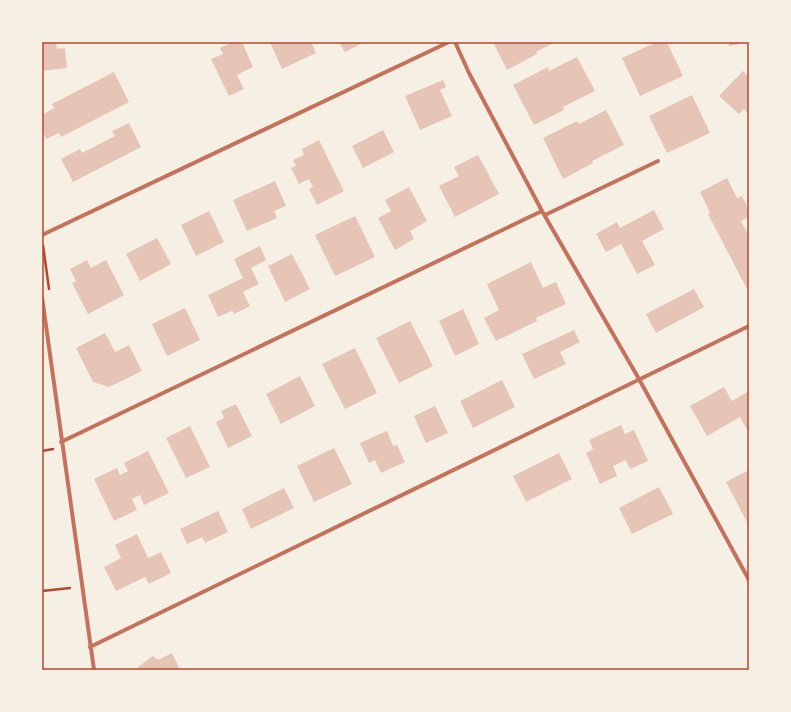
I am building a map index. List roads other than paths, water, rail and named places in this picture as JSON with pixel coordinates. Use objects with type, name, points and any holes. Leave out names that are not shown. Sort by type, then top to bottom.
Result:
[{"type":"street","points":[[42,235],[449,42]]},
{"type":"street","points":[[455,42],[469,73],[543,213],[639,379],[749,580]]},
{"type":"street","points":[[62,442],[543,213],[658,161]]},
{"type":"street","points":[[42,297],[94,670]]},
{"type":"street","points":[[90,647],[749,326]]}]
